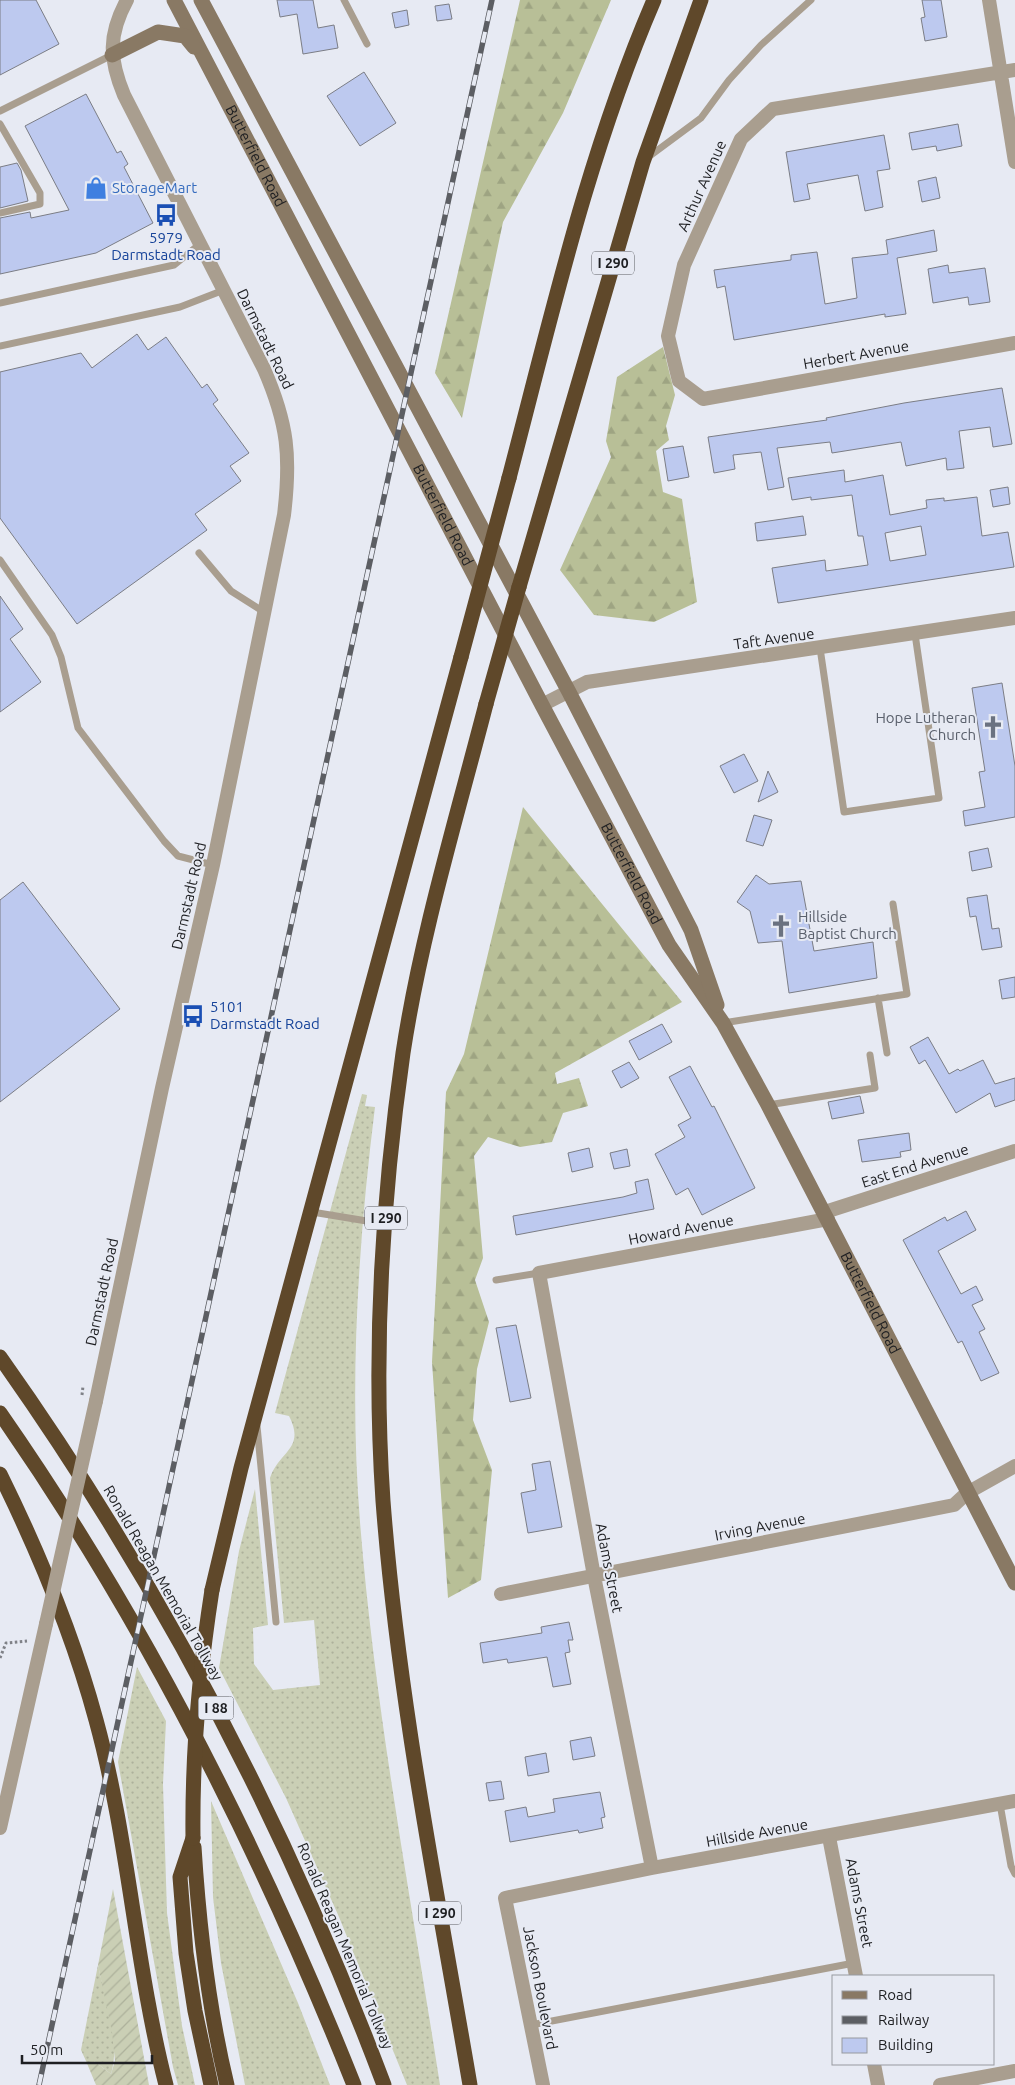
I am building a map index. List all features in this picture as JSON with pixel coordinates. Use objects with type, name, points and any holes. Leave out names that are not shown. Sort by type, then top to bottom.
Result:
[{"type":"highway","points":[[227,2085],[210,2009],[198,1917],[193,1838],[195,1721],[202,1653],[212,1590],[256,1415],[572,239],[609,119],[654,0]]},
{"type":"highway","name":"I 290","points":[[470,2085],[411,1740],[391,1588],[383,1499],[380,1416],[380,1316],[386,1224],[404,1052],[421,961],[486,704],[643,162],[701,0]]},
{"type":"highway","name":"Ronald Reagan Memorial Tollway","points":[[0,1357],[98,1504],[168,1621],[223,1722],[297,1874],[384,2085]]},
{"type":"highway","name":"I 88","points":[[0,1413],[64,1508],[196,1736],[269,1887],[354,2085]]},
{"type":"highway","points":[[0,1474],[37,1553],[69,1632],[96,1721],[116,1811],[131,1906],[166,2085]]},
{"type":"highway","points":[[193,1838],[180,1877],[186,1953],[195,2011],[211,2085]]},
{"type":"main road","name":"Butterfield Road","points":[[174,0],[202,58],[542,706],[669,945],[723,1023],[768,1105],[1015,1583]]},
{"type":"main road","name":"Butterfield Road","points":[[201,0],[569,692],[691,930],[723,1023]]},
{"type":"main road","points":[[112,55],[158,32],[185,36],[202,58]]},
{"type":"street","name":"Darmstadt Road","points":[[0,1828],[96,1401],[164,1079],[213,865],[284,515],[289,453],[277,399],[224,290],[124,95],[116,74],[112,55],[113,34],[127,0]]},
{"type":"street","points":[[989,0],[1008,71],[1015,162]]},
{"type":"street","name":"Arthur Avenue","points":[[703,399],[679,381],[668,336],[684,264],[741,138],[773,109],[1008,71]]},
{"type":"street","name":"Herbert Avenue","points":[[703,399],[1015,343]]},
{"type":"street","name":"Taft Avenue","points":[[542,706],[587,682],[1015,618]]},
{"type":"street","name":"East End Avenue","points":[[826,1216],[1015,1151]]},
{"type":"street","name":"Howard Avenue","points":[[539,1273],[826,1216]]},
{"type":"street","name":"Adams Street","points":[[539,1273],[594,1576],[652,1868]]},
{"type":"street","name":"Irving Avenue","points":[[501,1594],[954,1505],[967,1493],[1015,1466]]},
{"type":"street","name":"Hillside Avenue","points":[[505,1898],[652,1868],[829,1837],[1015,1801]]},
{"type":"street","name":"Adams Street","points":[[829,1837],[855,1970]]},
{"type":"street","name":"Jackson Boulevard","points":[[505,1898],[543,2085]]},
{"type":"street","points":[[874,2065],[878,2085]]},
{"type":"street","points":[[940,2085],[1015,2071]]},
{"type":"lane","points":[[344,0],[367,44]]},
{"type":"lane","points":[[643,162],[701,118],[730,80],[761,45],[811,0]]},
{"type":"lane","points":[[0,111],[112,55]]},
{"type":"lane","points":[[0,124],[40,193],[40,204],[0,213]]},
{"type":"lane","points":[[0,303],[174,265],[200,244]]},
{"type":"lane","points":[[0,346],[180,307],[224,290]]},
{"type":"lane","points":[[199,553],[231,591],[265,612]]},
{"type":"lane","points":[[0,560],[52,635],[65,672],[78,728],[178,856],[194,862],[213,865]]},
{"type":"lane","points":[[820,648],[844,812],[940,798],[915,634]]},
{"type":"lane","points":[[723,1023],[907,994],[893,904]]},
{"type":"lane","points":[[878,998],[887,1053]]},
{"type":"lane","points":[[768,1105],[875,1088],[870,1055]]},
{"type":"lane","points":[[312,1212],[386,1224]]},
{"type":"lane","points":[[496,1280],[539,1273]]},
{"type":"lane","points":[[256,1415],[276,1622]]},
{"type":"lane","points":[[1000,1804],[1015,1874]]},
{"type":"lane","points":[[531,2025],[855,1970]]},
{"type":"path","points":[[0,1658],[6,1643],[28,1642],[30,1632]]},
{"type":"green space","points":[[520,0],[611,0],[563,113],[503,222],[462,418],[435,373]]},
{"type":"green space","points":[[663,347],[675,395],[666,426],[669,440],[656,451],[663,492],[682,499],[697,602],[654,622],[594,615],[560,570],[611,457],[606,441],[617,377]]},
{"type":"green space","points":[[523,807],[682,1002],[555,1073],[557,1084],[579,1078],[588,1106],[563,1113],[552,1142],[520,1147],[488,1137],[474,1156],[483,1258],[475,1280],[489,1322],[477,1369],[473,1420],[492,1470],[481,1580],[448,1598],[432,1362],[446,1092],[464,1054]]},
{"type":"green space","points":[[362,1094],[367,1095],[365,1106],[375,1107],[364,1210],[355,1366],[355,1418],[360,1522],[384,1734],[440,2085],[407,2085],[339,1917],[286,1798],[219,1668],[239,1551],[255,1489],[268,1625],[253,1628],[254,1664],[273,1690],[320,1685],[314,1620],[284,1623],[270,1478],[274,1469],[293,1443],[293,1427],[289,1416],[275,1413]]},
{"type":"green space","points":[[137,1667],[166,1721],[163,1784],[167,1913],[182,2026],[195,2085],[178,2085],[173,2067],[118,1762]]},
{"type":"green space","points":[[211,1801],[298,2003],[330,2085],[245,2085],[221,1963],[213,1897]]},
{"type":"green space","points":[[113,1889],[149,2085],[96,2085],[86,2061],[94,2061],[111,2074],[115,2061],[112,2032],[98,1965]]},
{"type":"green space","points":[[98,1965],[113,2034],[114,2061],[111,2074],[94,2061],[86,2061],[81,2050]]},
{"type":"building","points":[[0,0],[36,0],[59,44],[0,75]]},
{"type":"building","points":[[277,0],[313,0],[318,28],[334,25],[338,48],[303,54],[297,14],[280,17]]},
{"type":"building","points":[[922,0],[941,0],[947,37],[925,41],[921,18],[925,17]]},
{"type":"building","points":[[449,4],[452,19],[437,21],[435,6]]},
{"type":"building","points":[[407,10],[409,25],[395,28],[392,13]]},
{"type":"building","points":[[364,72],[396,123],[360,146],[327,96]]},
{"type":"building","name":"StorageMart","points":[[86,94],[117,153],[121,151],[128,164],[124,167],[153,223],[96,253],[0,274],[0,218],[30,212],[31,218],[69,210],[25,126]]},
{"type":"building","points":[[958,124],[962,146],[937,151],[936,146],[912,150],[909,133]]},
{"type":"building","points":[[884,135],[890,169],[877,171],[883,207],[865,211],[858,175],[807,184],[810,199],[794,202],[786,152]]},
{"type":"building","points":[[17,163],[21,170],[28,201],[0,208],[0,167]]},
{"type":"building","points":[[936,177],[940,198],[922,202],[918,181]]},
{"type":"building","points":[[934,230],[937,251],[897,258],[906,314],[885,317],[885,314],[734,340],[725,286],[717,288],[714,270],[791,260],[791,255],[817,252],[825,304],[857,298],[852,258],[888,254],[886,240]]},
{"type":"building","points":[[948,265],[949,273],[985,268],[990,302],[969,305],[968,297],[933,303],[928,269]]},
{"type":"building","points":[[137,334],[148,350],[166,337],[202,388],[207,384],[218,400],[213,404],[249,453],[230,466],[241,481],[195,514],[207,530],[77,624],[0,518],[0,372],[81,353],[92,368]]},
{"type":"building","points":[[1002,388],[1012,444],[993,447],[990,427],[959,431],[964,468],[947,470],[946,458],[906,466],[901,442],[832,453],[830,442],[777,448],[784,487],[768,490],[761,452],[733,455],[735,469],[714,473],[708,437],[827,420],[826,418],[904,403]]},
{"type":"building","points":[[683,446],[689,477],[668,481],[663,449]]},
{"type":"building","points":[[844,470],[845,482],[883,475],[890,515],[927,508],[926,500],[944,498],[944,501],[977,497],[982,536],[1008,532],[1014,567],[778,603],[772,568],[825,560],[826,571],[868,565],[863,536],[858,536],[852,495],[811,500],[811,497],[792,500],[788,478]],"holes":[[[921,526],[926,555],[890,561],[885,533]]]},
{"type":"building","points":[[1008,487],[1010,504],[993,507],[990,490]]},
{"type":"building","points":[[803,516],[806,535],[757,541],[755,523]]},
{"type":"building","points":[[0,596],[23,629],[10,639],[41,682],[0,712]]},
{"type":"building","name":"Hope Lutheran Church","points":[[1002,683],[1015,766],[1015,817],[965,826],[963,811],[985,807],[979,772],[985,771],[972,688]]},
{"type":"building","points":[[744,754],[758,781],[734,793],[720,766]]},
{"type":"building","points":[[768,771],[778,792],[758,802]]},
{"type":"building","points":[[754,815],[772,820],[763,846],[746,841]]},
{"type":"building","points":[[988,848],[992,867],[972,871],[969,852]]},
{"type":"building","name":"Hillside Baptist Church","points":[[756,875],[769,884],[801,881],[814,951],[873,942],[877,978],[789,993],[782,941],[758,943],[750,911],[737,902]]},
{"type":"building","points":[[23,882],[120,1009],[0,1102],[0,900]]},
{"type":"building","points":[[987,895],[992,929],[999,928],[1002,947],[982,950],[976,916],[970,917],[967,898]]},
{"type":"building","points":[[1015,977],[1015,997],[1002,999],[999,980]]},
{"type":"building","points":[[662,1024],[672,1042],[639,1060],[629,1041]]},
{"type":"building","points":[[928,1037],[949,1074],[983,1060],[995,1084],[1015,1078],[1015,1100],[995,1107],[990,1093],[956,1113],[925,1060],[919,1064],[910,1047]]},
{"type":"building","points":[[629,1062],[639,1078],[621,1088],[612,1071]]},
{"type":"building","points":[[690,1066],[712,1107],[714,1106],[755,1188],[702,1215],[688,1188],[676,1195],[655,1154],[685,1137],[678,1125],[691,1118],[669,1077]]},
{"type":"building","points":[[860,1096],[864,1113],[832,1119],[828,1102]]},
{"type":"building","points":[[909,1133],[911,1150],[900,1152],[901,1157],[862,1162],[858,1140]]},
{"type":"building","points":[[589,1148],[593,1167],[572,1172],[568,1153]]},
{"type":"building","points":[[627,1149],[630,1166],[614,1169],[610,1153]]},
{"type":"building","points":[[648,1179],[654,1209],[516,1235],[513,1216],[623,1197],[637,1193],[635,1182]]},
{"type":"building","points":[[966,1211],[976,1230],[938,1251],[961,1294],[976,1286],[983,1300],[972,1305],[985,1329],[979,1332],[999,1373],[981,1381],[962,1341],[958,1343],[903,1240],[945,1217],[947,1221]]},
{"type":"building","points":[[516,1325],[531,1398],[510,1402],[496,1328]]},
{"type":"building","points":[[550,1461],[562,1527],[528,1533],[521,1493],[536,1490],[532,1464]]},
{"type":"building","points":[[569,1622],[573,1640],[568,1640],[570,1652],[565,1653],[571,1684],[553,1687],[547,1657],[508,1663],[507,1659],[483,1663],[480,1643],[542,1633],[541,1627]]},
{"type":"building","points":[[591,1737],[595,1756],[573,1760],[570,1741]]},
{"type":"building","points":[[546,1753],[549,1772],[528,1776],[525,1757]]},
{"type":"building","points":[[501,1781],[504,1799],[489,1801],[486,1783]]},
{"type":"building","points":[[600,1792],[605,1817],[601,1818],[603,1828],[579,1833],[578,1830],[510,1842],[505,1811],[526,1807],[528,1817],[555,1812],[553,1799]]},
{"type":"railway","points":[[39,2085],[492,0]]},
{"type":"place","name":"StorageMart","points":[[96,188]]},
{"type":"place","name":"5979 Darmstadt Road","points":[[166,215]]},
{"type":"place","name":"Hope Lutheran Church","points":[[993,727]]},
{"type":"place","name":"Hillside Baptist Church","points":[[781,926]]},
{"type":"place","name":"5101 Darmstadt Road","points":[[193,1016]]}]
